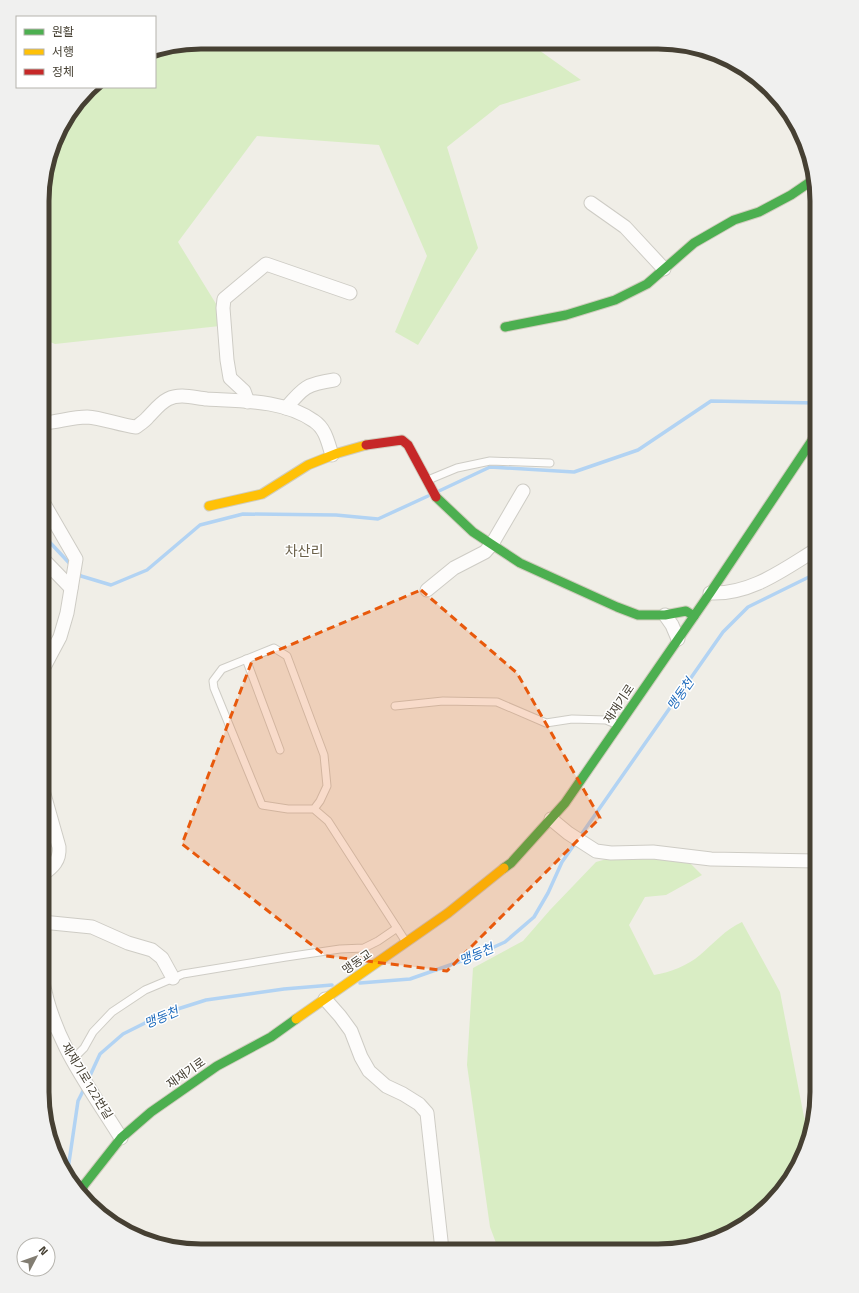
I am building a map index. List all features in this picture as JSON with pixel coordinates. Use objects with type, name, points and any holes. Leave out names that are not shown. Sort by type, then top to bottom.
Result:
[{"type":"street","points":[[505,327],[566,315],[615,300],[647,284],[694,243],[734,220],[759,212],[809,184]]},
{"type":"street","points":[[591,203],[625,227],[664,269]]},
{"type":"street","points":[[248,402],[244,391],[230,378],[224,323],[224,299],[266,264],[350,293]]},
{"type":"street","points":[[286,408],[300,391],[315,383],[334,380]]},
{"type":"street","points":[[49,422],[88,417],[124,426],[136,427],[147,419],[159,405],[168,399],[178,396],[274,405],[298,412],[315,421],[324,430],[332,455]]},
{"type":"street","points":[[209,506],[262,494],[308,465],[332,455],[363,445],[402,440],[408,445],[435,496],[473,532],[520,563],[638,615],[665,615],[686,611],[694,616]]},
{"type":"street","name":"재재기로","points":[[398,948],[448,913],[511,863],[565,803],[710,593],[810,443]]},
{"type":"street","points":[[427,590],[454,568],[485,552],[492,544],[523,491]]},
{"type":"street","points":[[49,512],[76,559],[67,613],[60,636],[49,657]]},
{"type":"street","points":[[710,593],[723,594],[739,591],[762,582],[810,552]]},
{"type":"street","points":[[49,564],[72,582]]},
{"type":"street","points":[[665,615],[672,625],[678,639]]},
{"type":"street","points":[[49,812],[59,847],[59,855],[57,862],[49,869]]},
{"type":"street","points":[[551,819],[568,833],[596,852],[653,852],[711,859],[810,861]]},
{"type":"street","points":[[49,923],[92,927],[128,943],[152,950],[162,958],[173,978]]},
{"type":"street","name":"맹동교","points":[[327,998],[398,948]]},
{"type":"street","points":[[327,998],[351,1031],[361,1057],[369,1071],[386,1086],[403,1094],[418,1104],[427,1114],[441,1244]]},
{"type":"street","name":"재재기로","points":[[83,1188],[121,1138],[151,1112],[217,1066],[271,1037],[327,998]]},
{"type":"street","name":"재재기로122번길","points":[[49,1026],[121,1138]]},
{"type":"lane","points":[[428,484],[457,468],[490,461],[550,463]]},
{"type":"lane","points":[[314,809],[320,801],[327,786],[324,755],[287,656],[274,648],[222,669],[213,681],[214,688],[262,805],[288,809],[314,809],[328,822],[406,942]]},
{"type":"lane","points":[[246,659],[280,750]]},
{"type":"lane","points":[[395,706],[443,701],[497,702],[546,723],[572,719],[606,720],[619,725]]},
{"type":"lane","points":[[74,1064],[93,1032],[112,1012],[145,990],[173,978],[183,974],[286,957],[340,949],[364,948],[378,941],[397,928]]},
{"type":"highlighted area","points":[[421,590],[517,673],[600,818],[447,971],[326,956],[182,844],[252,661]]},
{"type":"green space","points":[[191,49],[537,49],[581,80],[500,105],[447,147],[478,248],[418,345],[395,332],[427,256],[379,145],[257,136],[178,242],[229,325],[55,344],[49,342],[49,191],[57,152],[69,125],[80,109],[100,88],[156,88],[156,56]]},
{"type":"green space","points":[[628,853],[689,862],[702,875],[666,895],[645,897],[629,925],[654,975],[673,970],[690,962],[725,932],[742,922],[780,992],[804,1117],[807,1122],[805,1131],[790,1168],[772,1192],[750,1213],[734,1224],[707,1236],[668,1244],[496,1244],[490,1227],[467,1065],[473,968],[523,941],[550,910],[596,862]]},
{"type":"waterway","points":[[439,491],[490,467],[574,472],[638,450],[711,401],[810,403]]},
{"type":"waterway","points":[[77,573],[81,576],[111,585],[147,570],[200,525],[243,514],[336,515],[378,519],[428,496]]},
{"type":"waterway","points":[[49,541],[72,566]]},
{"type":"waterway","name":"맹동천","points":[[360,983],[410,979],[470,958],[505,942],[534,917],[548,893],[562,862],[723,632],[748,607],[810,576]]},
{"type":"waterway","name":"맹동천","points":[[88,1080],[100,1054],[123,1034],[165,1013],[206,1000],[284,989],[332,985]]},
{"type":"waterway","name":"맹동천","points":[[68,1167],[78,1101],[85,1087]]},
{"type":"traffic: fast","points":[[505,327],[566,315],[615,300],[647,284],[694,243],[734,220],[759,212],[791,195],[809,183]]},
{"type":"traffic: fast","points":[[504,868],[511,863],[565,803],[710,593],[810,443]]},
{"type":"traffic: fast","points":[[436,497],[473,532],[520,563],[638,615],[665,615],[686,611],[694,616]]},
{"type":"traffic: fast","points":[[83,1187],[121,1138],[151,1112],[217,1066],[271,1037],[296,1019]]},
{"type":"traffic: slow","points":[[209,506],[262,494],[308,465],[338,453],[366,445]]},
{"type":"traffic: slow","points":[[296,1019],[448,913],[504,868]]},
{"type":"traffic: jam","points":[[366,445],[402,440],[408,445],[436,497]]},
{"type":"district","name":"차산리","points":[[304,551]]}]
